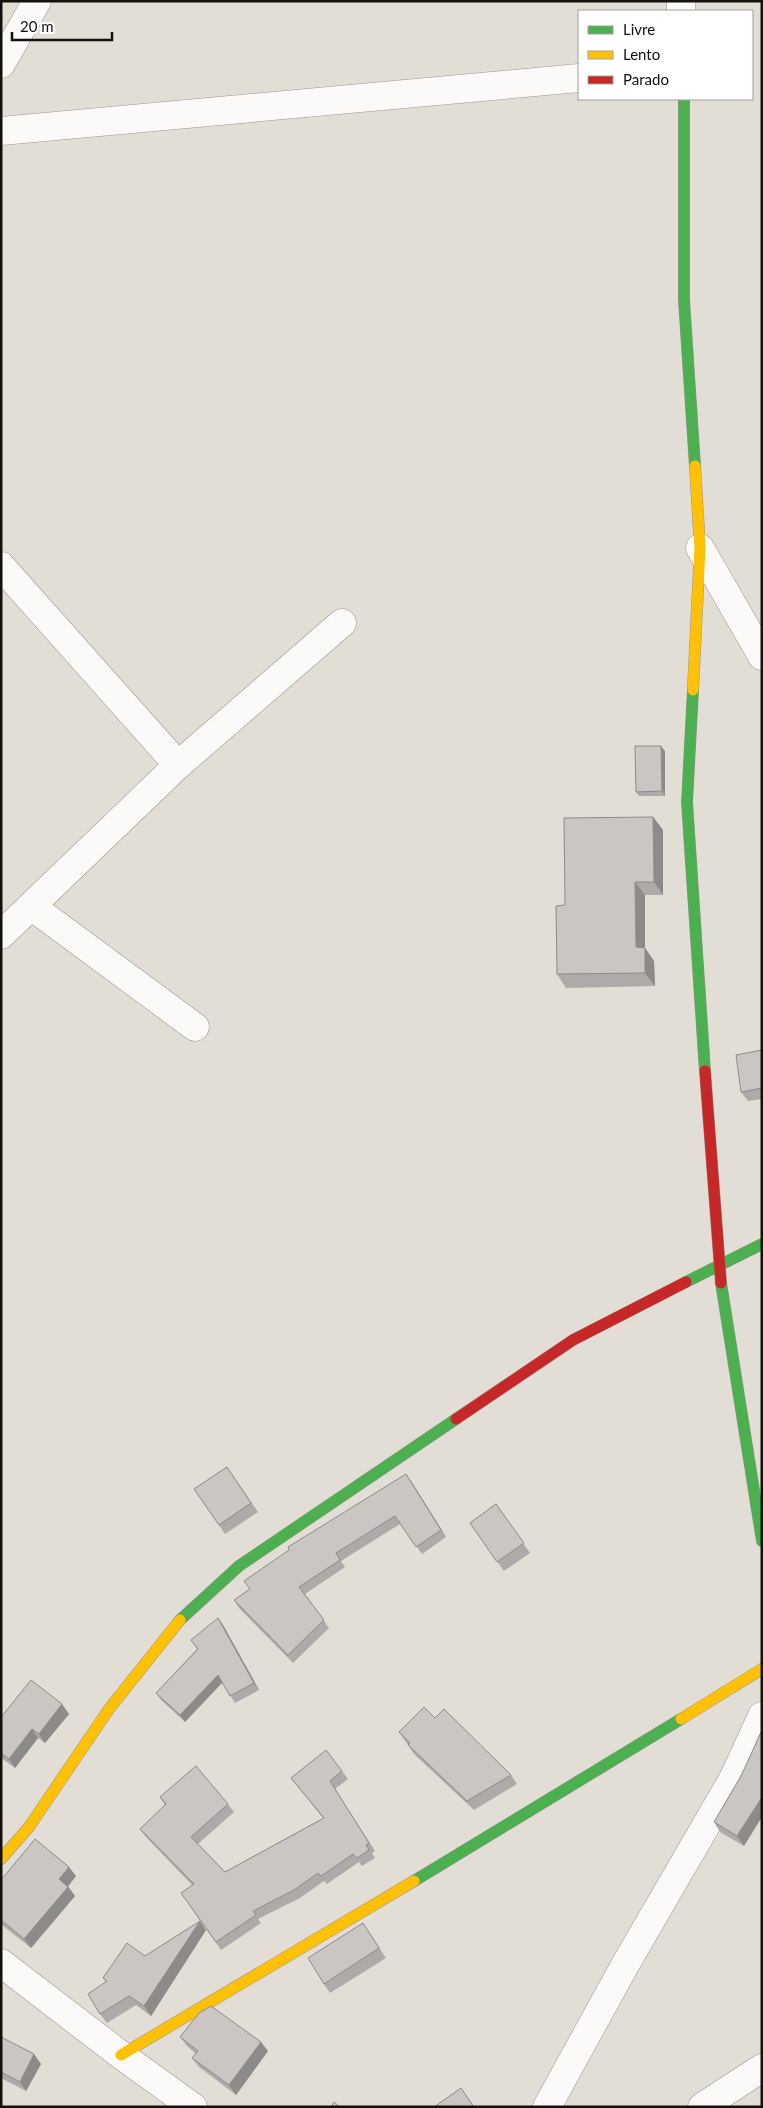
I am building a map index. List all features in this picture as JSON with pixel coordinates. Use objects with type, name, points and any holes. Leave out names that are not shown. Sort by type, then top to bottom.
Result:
[{"type":"street","points":[[1,64],[37,1]]},
{"type":"street","points":[[1,131],[578,78]]},
{"type":"street","points":[[684,100],[684,300],[700,548],[687,802],[718,1264],[762,1540]]},
{"type":"street","points":[[700,548],[762,656]]},
{"type":"street","points":[[1,566],[178,765]]},
{"type":"street","points":[[1,935],[178,765],[342,623]]},
{"type":"street","points":[[30,906],[195,1027]]},
{"type":"street","points":[[1,1859],[29,1827],[109,1710],[182,1617],[239,1566],[573,1340],[718,1264],[762,1244]]},
{"type":"street","points":[[121,2055],[760,1676]]},
{"type":"street","points":[[547,2107],[625,1965],[734,1779],[762,1716]]},
{"type":"street","points":[[1,1963],[121,2055],[194,2107]]},
{"type":"street","points":[[702,2107],[762,2068]]},
{"type":"building","points":[[635,746],[661,746],[662,791],[636,792]]},
{"type":"building","points":[[653,817],[654,882],[635,882],[636,947],[645,948],[645,973],[557,974],[556,906],[565,905],[564,818]]},
{"type":"building","points":[[762,1050],[762,1088],[741,1092],[736,1055]]},
{"type":"building","points":[[227,1467],[251,1503],[219,1525],[194,1489]]},
{"type":"building","points":[[406,1474],[441,1530],[416,1547],[395,1516],[336,1553],[340,1560],[299,1587],[324,1620],[288,1655],[234,1600],[250,1589],[244,1581],[289,1550],[288,1547]]},
{"type":"building","points":[[496,1504],[524,1543],[497,1562],[470,1523]]},
{"type":"building","points":[[218,1618],[254,1683],[230,1696],[218,1675],[180,1715],[156,1693],[198,1649],[191,1640]]},
{"type":"building","points":[[31,1680],[62,1704],[39,1734],[32,1729],[9,1759],[1,1753],[1,1715]]},
{"type":"building","points":[[424,1707],[435,1718],[444,1709],[511,1775],[467,1801],[408,1745],[410,1743],[399,1732]]},
{"type":"building","points":[[762,1730],[762,1797],[737,1836],[714,1822],[741,1776]]},
{"type":"building","points":[[326,1750],[342,1771],[330,1781],[369,1843],[366,1845],[369,1850],[357,1858],[353,1854],[321,1876],[318,1873],[294,1890],[253,1911],[256,1915],[216,1942],[181,1893],[194,1884],[140,1829],[166,1804],[160,1797],[196,1766],[228,1804],[191,1837],[225,1872],[324,1818],[291,1778]]},
{"type":"building","points":[[35,1839],[69,1867],[59,1879],[68,1887],[24,1939],[1,1920],[1,1880]]},
{"type":"building","points":[[200,1921],[144,2006],[129,1996],[100,2014],[88,1994],[107,1981],[103,1978],[127,1943],[145,1956]]},
{"type":"building","points":[[363,1923],[379,1948],[324,1984],[308,1958]]},
{"type":"building","points":[[211,2006],[261,2042],[229,2085],[192,2058],[198,2051],[180,2037],[199,2013]]},
{"type":"building","points":[[1,2037],[34,2054],[20,2082],[1,2072]]},
{"type":"building","points":[[461,2088],[474,2107],[434,2107]]},
{"type":"building","points":[[334,2102],[340,2107],[331,2107]]},
{"type":"traffic: fast","points":[[684,100],[684,300],[695,466]]},
{"type":"traffic: fast","points":[[693,690],[687,802],[705,1071]]},
{"type":"traffic: fast","points":[[686,1282],[762,1244]]},
{"type":"traffic: fast","points":[[721,1283],[762,1541]]},
{"type":"traffic: fast","points":[[180,1620],[239,1566],[456,1419]]},
{"type":"traffic: fast","points":[[414,1881],[681,1719]]},
{"type":"traffic: slow","points":[[693,690],[700,548],[695,466]]},
{"type":"traffic: slow","points":[[1,1859],[29,1827],[109,1709],[180,1620]]},
{"type":"traffic: slow","points":[[681,1719],[762,1669]]},
{"type":"traffic: slow","points":[[121,2055],[414,1881]]},
{"type":"traffic: jam","points":[[705,1071],[721,1283]]},
{"type":"traffic: jam","points":[[456,1419],[573,1340],[686,1282]]}]
